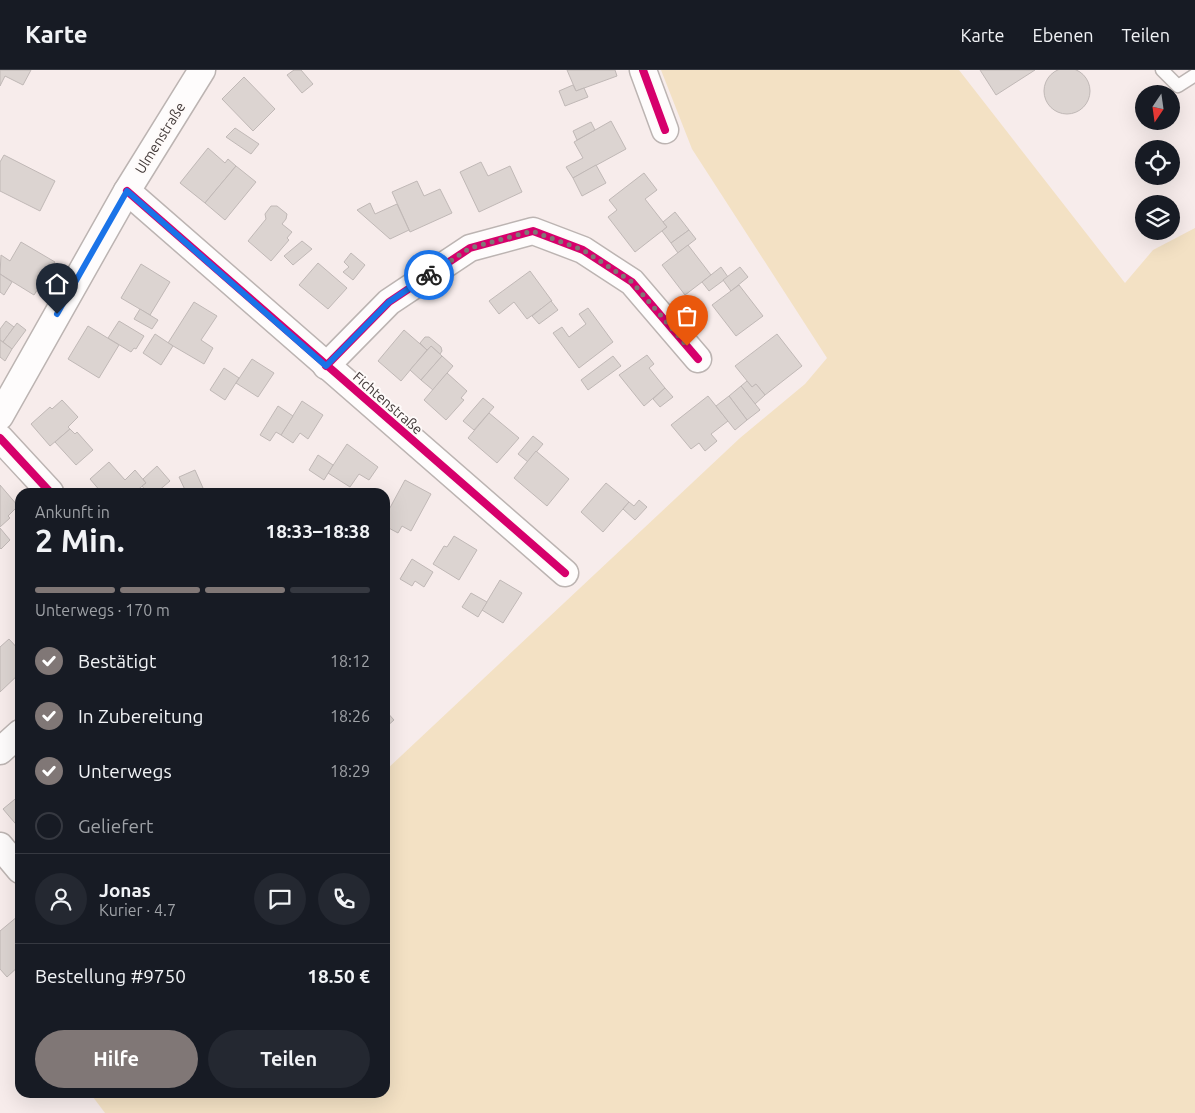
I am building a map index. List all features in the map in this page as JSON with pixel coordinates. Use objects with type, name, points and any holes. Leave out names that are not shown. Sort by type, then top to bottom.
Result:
[{"type":"street","name":"Ulmenstraße","points":[[0,416],[127,191],[202,70]]},
{"type":"street","points":[[643,70],[665,130]]},
{"type":"street","name":"Fichtenstraße","points":[[127,191],[565,573]]},
{"type":"street","points":[[326,366],[389,302],[470,248],[532,231],[583,250],[632,282],[698,359]]},
{"type":"street","points":[[0,438],[46,488]]},
{"type":"street","points":[[0,751],[15,738]]},
{"type":"street","points":[[0,846],[15,864]]},
{"type":"lane","points":[[1162,70],[1178,86],[1195,75]]},
{"type":"shaded area","points":[[661,70],[959,70],[1125,283],[1153,250],[1172,240],[1180,240],[1180,236],[1195,228],[1195,1113],[105,1113],[94,1098],[390,1098],[390,766],[740,438],[805,384],[827,358],[692,149]]},
{"type":"building","points":[[1067,68],[1080,72],[1086,78],[1090,91],[1086,104],[1080,110],[1067,114],[1054,110],[1048,104],[1044,91],[1048,78],[1054,72]]},
{"type":"building","points":[[0,70],[31,70],[23,85],[5,76],[0,86]]},
{"type":"building","points":[[294,70],[301,70],[313,84],[302,93],[287,75]]},
{"type":"building","points":[[567,70],[615,70],[617,76],[576,91]]},
{"type":"building","points":[[980,70],[1035,70],[996,95]]},
{"type":"building","points":[[244,77],[275,109],[253,131],[222,99]]},
{"type":"building","points":[[573,85],[576,91],[584,88],[588,97],[565,106],[559,91]]},
{"type":"building","points":[[611,121],[626,149],[573,178],[566,167],[583,158],[574,142]]},
{"type":"building","points":[[591,122],[595,130],[577,140],[573,131]]},
{"type":"building","points":[[235,128],[259,144],[251,154],[226,137]]},
{"type":"building","points":[[208,148],[225,163],[228,159],[236,166],[205,203],[180,183]]},
{"type":"building","points":[[4,155],[55,181],[40,211],[0,191],[0,162]]},
{"type":"building","points":[[481,162],[488,176],[510,166],[522,192],[479,212],[460,172]]},
{"type":"building","points":[[596,165],[606,183],[582,196],[573,178]]},
{"type":"building","points":[[236,166],[256,182],[225,220],[205,203]]},
{"type":"building","points":[[644,173],[657,190],[645,199],[667,227],[635,252],[608,217],[617,210],[609,200]]},
{"type":"building","points":[[417,181],[424,196],[440,189],[452,213],[410,232],[392,192]]},
{"type":"building","points":[[370,203],[375,214],[397,204],[409,230],[390,239],[357,210]]},
{"type":"building","points":[[271,206],[277,206],[287,214],[282,224],[292,232],[287,238],[289,240],[271,261],[248,241],[266,219],[265,214]]},
{"type":"building","points":[[675,212],[689,230],[671,243],[662,231],[667,227],[663,222]]},
{"type":"building","points":[[689,230],[696,239],[678,253],[671,243]]},
{"type":"building","points":[[302,241],[312,249],[293,265],[284,256]]},
{"type":"building","points":[[21,242],[55,262],[34,295],[0,274],[1,255],[10,261]]},
{"type":"building","points":[[688,245],[711,275],[685,295],[662,265]]},
{"type":"building","points":[[351,253],[365,265],[353,280],[343,272],[349,267],[344,262]]},
{"type":"building","points":[[318,263],[347,288],[328,309],[299,285]]},
{"type":"building","points":[[141,264],[170,282],[150,315],[121,298]]},
{"type":"building","points":[[721,267],[728,277],[709,291],[702,282]]},
{"type":"building","points":[[740,267],[748,277],[731,291],[723,280]]},
{"type":"building","points":[[530,271],[552,301],[527,319],[514,302],[499,314],[489,301]]},
{"type":"building","points":[[0,274],[12,282],[4,295],[0,292]]},
{"type":"building","points":[[739,285],[763,316],[736,336],[712,305]]},
{"type":"building","points":[[551,301],[558,310],[539,324],[532,316]]},
{"type":"building","points":[[194,302],[217,316],[201,340],[213,348],[204,364],[168,343]]},
{"type":"building","points":[[588,308],[613,342],[579,368],[553,333],[562,327],[569,337],[586,324],[579,314]]},
{"type":"building","points":[[140,309],[158,320],[152,329],[134,319]]},
{"type":"building","points":[[6,321],[14,327],[3,342],[0,340],[0,329]]},
{"type":"building","points":[[119,321],[144,336],[136,349],[134,348],[131,352],[108,338]]},
{"type":"building","points":[[17,323],[26,330],[12,349],[3,342]]},
{"type":"building","points":[[88,326],[119,345],[99,378],[68,359]]},
{"type":"building","points":[[404,330],[427,350],[401,381],[378,361]]},
{"type":"building","points":[[155,334],[173,346],[161,365],[143,353]]},
{"type":"building","points":[[777,334],[802,366],[765,395],[756,384],[752,387],[735,366]]},
{"type":"building","points":[[425,337],[429,337],[441,347],[442,351],[440,354],[431,346],[427,350],[420,343]]},
{"type":"building","points":[[0,340],[12,349],[5,361],[0,357]]},
{"type":"building","points":[[431,346],[442,356],[421,380],[410,370]]},
{"type":"building","points":[[647,355],[654,364],[649,368],[665,388],[644,406],[619,375]]},
{"type":"building","points":[[442,356],[453,366],[433,390],[421,380]]},
{"type":"building","points":[[613,356],[621,366],[588,390],[581,380]]},
{"type":"building","points":[[252,359],[274,373],[258,397],[236,383]]},
{"type":"building","points":[[224,368],[239,378],[225,400],[210,390]]},
{"type":"building","points":[[447,373],[467,391],[461,398],[464,400],[446,420],[424,400]]},
{"type":"building","points":[[747,381],[752,387],[756,384],[765,395],[755,404],[741,386]]},
{"type":"building","points":[[741,386],[760,410],[747,420],[729,396]]},
{"type":"building","points":[[665,388],[673,397],[660,407],[653,399]]},
{"type":"building","points":[[708,396],[728,421],[711,434],[717,441],[705,451],[699,443],[691,449],[671,425]]},
{"type":"building","points":[[729,396],[747,420],[735,430],[716,406]]},
{"type":"building","points":[[483,398],[494,407],[474,430],[463,421]]},
{"type":"building","points":[[62,400],[78,417],[68,427],[70,429],[50,446],[31,424],[50,407],[52,409]]},
{"type":"building","points":[[302,401],[323,415],[308,439],[300,433],[293,443],[281,435]]},
{"type":"building","points":[[278,406],[293,416],[281,435],[276,432],[270,441],[260,435]]},
{"type":"building","points":[[489,413],[519,438],[497,463],[468,438]]},
{"type":"building","points":[[70,429],[75,434],[77,432],[93,450],[76,465],[55,442]]},
{"type":"building","points":[[533,436],[543,444],[528,462],[518,454]]},
{"type":"building","points":[[347,444],[378,467],[369,480],[359,474],[350,487],[328,473]]},
{"type":"building","points":[[536,451],[569,479],[547,506],[514,478]]},
{"type":"building","points":[[318,455],[333,465],[324,480],[309,470]]},
{"type":"building","points":[[109,462],[125,480],[135,470],[146,483],[140,488],[98,488],[90,479]]},
{"type":"building","points":[[157,466],[170,481],[162,488],[144,488],[142,486],[146,483],[143,479]]},
{"type":"building","points":[[195,470],[203,488],[184,488],[179,477]]},
{"type":"building","points":[[405,480],[431,494],[411,531],[402,526],[398,533],[390,529],[390,508]]},
{"type":"building","points":[[606,483],[629,502],[603,532],[581,512]]},
{"type":"building","points":[[0,485],[15,502],[15,509],[8,516],[10,518],[0,527]]},
{"type":"building","points":[[639,500],[647,507],[635,520],[623,509],[629,502],[634,506]]},
{"type":"building","points":[[0,528],[10,540],[1,549],[0,548]]},
{"type":"building","points":[[454,536],[477,550],[459,580],[433,564],[444,546],[447,547]]},
{"type":"building","points":[[412,559],[433,572],[424,587],[415,581],[412,586],[400,579]]},
{"type":"building","points":[[500,580],[522,593],[503,623],[482,610]]},
{"type":"building","points":[[471,593],[487,602],[478,617],[462,607]]},
{"type":"building","points":[[9,639],[15,646],[15,678],[0,692],[0,647]]},
{"type":"building","points":[[390,716],[394,720],[390,724]]},
{"type":"building","points":[[15,799],[15,823],[3,809]]},
{"type":"building","points":[[15,918],[15,970],[7,977],[0,969],[0,931]]},
{"type":"cycle path","points":[[643,70],[665,130]]},
{"type":"cycle path","points":[[127,191],[565,573]]},
{"type":"cycle path","points":[[326,366],[389,302],[470,248],[533,231],[583,250],[632,282],[698,359]]},
{"type":"cycle path","points":[[0,438],[46,488]]},
{"type":"way so far","points":[[429,275],[470,248],[532,231],[583,250],[632,282],[687,346]]},
{"type":"route","points":[[57,314],[127,191],[326,366],[389,302],[429,275]]}]
